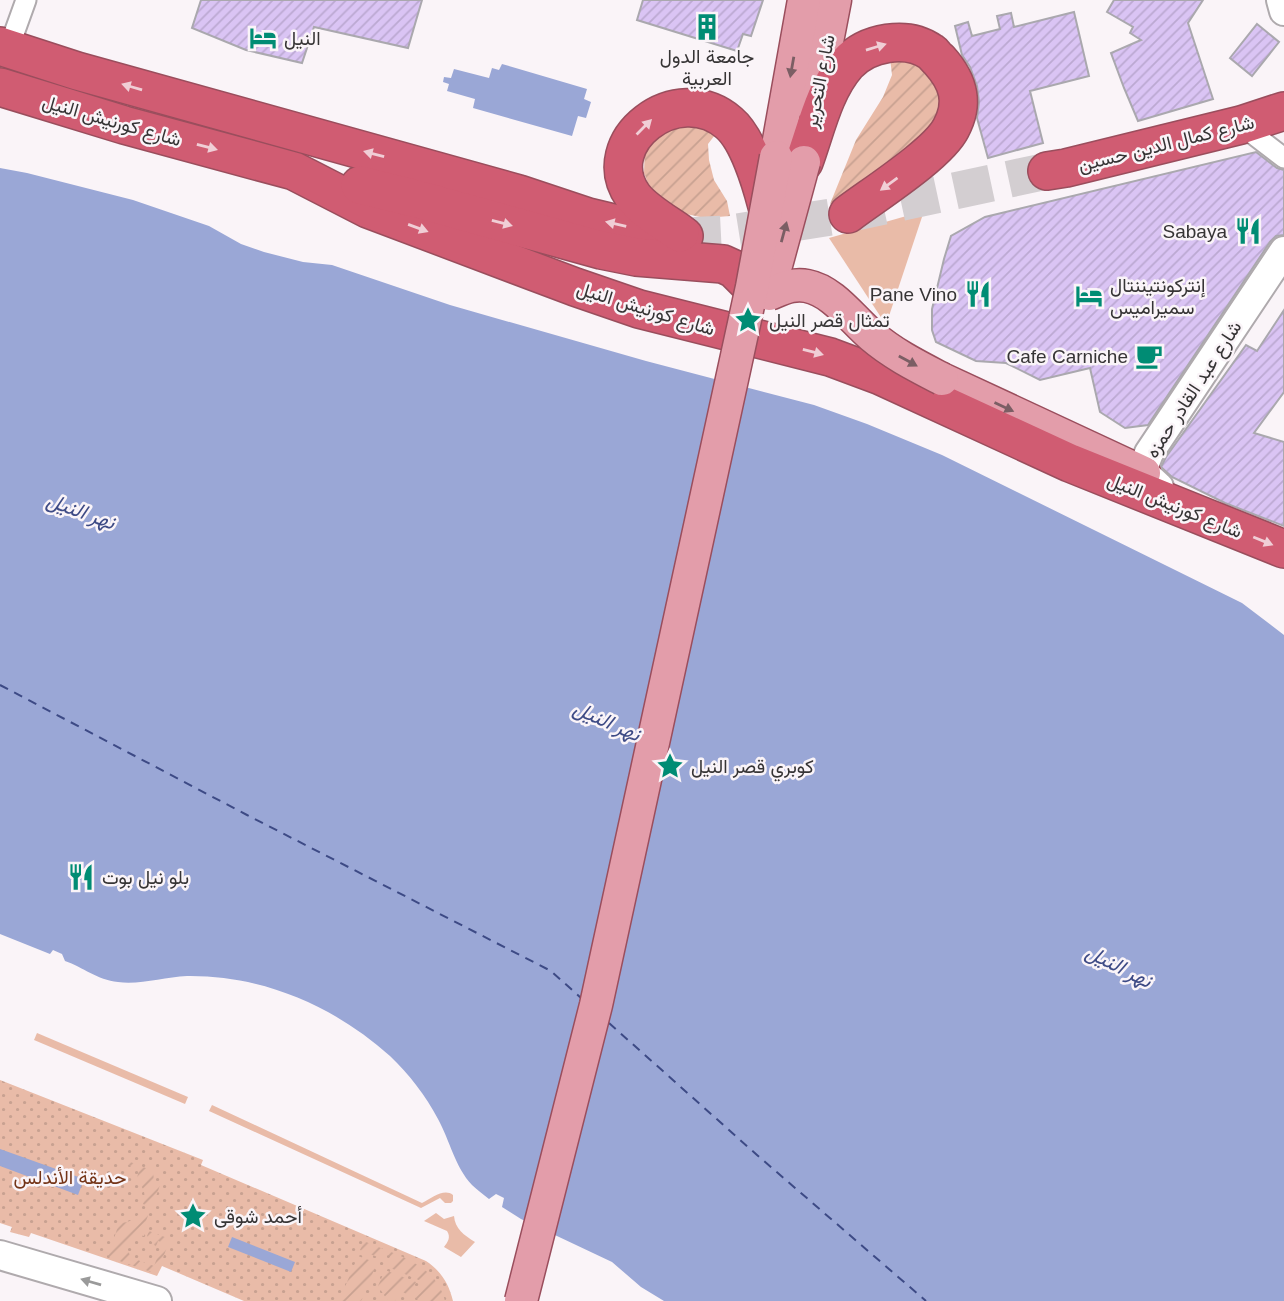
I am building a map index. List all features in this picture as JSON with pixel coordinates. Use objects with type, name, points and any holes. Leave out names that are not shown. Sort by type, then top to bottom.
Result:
[{"type":"highway","points":[[790,160],[848,62],[865,50],[887,43],[910,44],[931,52],[948,71],[957,87],[958,108],[951,130],[937,146],[848,214]]},
{"type":"highway","name":"شارع كورنيش النيل","points":[[4,48],[77,71],[519,194],[588,217],[684,236],[634,198],[623,168],[628,148],[638,130],[654,117],[673,109],[694,108],[714,113],[731,124],[753,163],[766,206]]},
{"type":"highway","name":"شارع كورنيش النيل","points":[[0,87],[293,172],[368,209],[639,310],[830,357],[881,376],[1070,463],[1284,549]]},
{"type":"highway","name":"شارع كمال الدين حسين","points":[[1047,172],[1241,125],[1284,111]]},
{"type":"highway","points":[[255,160],[265,124]]},
{"type":"highway","points":[[293,172],[417,199],[601,250],[636,257],[723,264],[734,269],[761,291]]},
{"type":"main road","name":"شارع التحرير","points":[[790,160],[804,0]]},
{"type":"main road","name":"شارع التحرير","points":[[790,160],[835,0]]},
{"type":"main road","points":[[540,1301],[615,1009],[761,291],[766,206],[790,160]]},
{"type":"main road","points":[[521,1301],[596,1005],[761,291],[784,232],[790,160]]},
{"type":"main road","points":[[761,291],[807,286],[826,294],[901,358],[1144,473]]},
{"type":"street","points":[[4,48],[26,0]]},
{"type":"street","points":[[1281,0],[1284,11]]},
{"type":"street","points":[[1241,125],[1284,158]]},
{"type":"street","name":"شارع عبد القادر حمزه","points":[[1197,514],[1153,482],[1144,473],[1145,463],[1149,453],[1284,251]]},
{"type":"street","points":[[0,1255],[157,1301]]},
{"type":"green space","points":[[890,58],[923,62],[948,106],[936,133],[888,172],[830,204],[856,140],[883,97],[892,75]]},
{"type":"green space","points":[[688,117],[718,131],[708,144],[709,160],[714,180],[727,201],[730,216],[705,218],[677,212],[655,201],[644,173],[645,145]]},
{"type":"green space","points":[[924,211],[886,325],[829,238]]},
{"type":"green space","points":[[37,1033],[188,1097],[185,1104],[34,1040]]},
{"type":"green space","name":"حديقة الأندلس","points":[[0,1080],[203,1160],[201,1165],[426,1261],[444,1278],[453,1301],[244,1301],[162,1266],[157,1276],[31,1233],[29,1237],[10,1232],[12,1227],[0,1223]]},
{"type":"green space","points":[[212,1105],[422,1203],[446,1193],[453,1195],[453,1201],[445,1203],[440,1198],[421,1208],[209,1111]]},
{"type":"green space","points":[[128,1161],[153,1171],[154,1181],[160,1185],[152,1208],[143,1204],[144,1192],[136,1182],[139,1170],[127,1165]]},
{"type":"green space","points":[[142,1210],[149,1213],[143,1229],[146,1230],[144,1236],[132,1239],[127,1250],[132,1258],[154,1266],[163,1243],[158,1241],[156,1247],[147,1236],[149,1231],[170,1239],[157,1274],[108,1257],[119,1223],[132,1220]]},
{"type":"green space","points":[[436,1213],[444,1219],[454,1216],[458,1228],[475,1242],[461,1257],[444,1247],[449,1235],[447,1231],[424,1221]]},
{"type":"green space","points":[[364,1241],[424,1269],[440,1288],[445,1301],[420,1301],[415,1298],[421,1281],[386,1266],[390,1256],[382,1253],[380,1258],[360,1250]]},
{"type":"green space","points":[[358,1256],[377,1263],[361,1301],[339,1301]]},
{"type":"green space","points":[[385,1270],[416,1282],[410,1296],[401,1291],[395,1301],[388,1301],[378,1286]]},
{"type":"water","points":[[502,64],[587,89],[584,99],[591,102],[586,118],[578,116],[572,136],[473,108],[475,99],[447,91],[449,84],[443,82],[444,77],[451,78],[454,69],[489,78],[492,68],[499,70]]},
{"type":"water","name":"نهر النيل","points":[[0,168],[133,200],[209,226],[241,244],[264,252],[303,262],[332,265],[450,305],[814,405],[867,424],[942,455],[1242,603],[1284,635],[1284,1301],[664,1301],[641,1287],[612,1262],[521,1219],[502,1207],[504,1198],[496,1194],[489,1199],[476,1189],[461,1170],[428,1102],[410,1078],[390,1056],[368,1038],[321,1008],[270,988],[215,977],[187,976],[126,983],[110,981],[65,961],[62,954],[53,950],[50,954],[0,934]]},
{"type":"water","points":[[0,1149],[84,1179],[78,1195],[0,1166]]},
{"type":"water","points":[[232,1237],[295,1262],[291,1272],[228,1247]]},
{"type":"building","name":"النيل","points":[[201,0],[422,0],[408,48],[314,27],[302,63],[246,50],[192,28]]},
{"type":"building","name":"جامعة الدول العربية","points":[[643,0],[763,0],[751,36],[743,34],[737,51],[637,20]]},
{"type":"building","points":[[1114,0],[1203,0],[1188,23],[1213,99],[1138,121],[1111,53],[1141,40],[1130,33],[1133,27],[1107,12]]},
{"type":"building","points":[[1074,12],[1089,76],[1030,91],[1043,143],[988,158],[977,118],[977,86],[962,55],[955,26],[968,22],[972,36],[1000,29],[997,16],[1011,13],[1014,27]]},
{"type":"building","points":[[1257,24],[1279,42],[1252,76],[1230,58]]},
{"type":"building","name":"إنتركونتيننتال سميراميس","points":[[1256,152],[1277,168],[1284,170],[1284,235],[1276,236],[1270,242],[1148,425],[1125,428],[1100,412],[1090,368],[1040,380],[1006,363],[976,361],[936,342],[932,330],[932,309],[951,236],[985,217]]},
{"type":"building","points":[[1284,310],[1284,392],[1254,433],[1284,442],[1284,526],[1225,503],[1172,477],[1161,467],[1246,345],[1257,351]]},
{"type":"ferry route","points":[[0,685],[551,971],[581,998]]},
{"type":"ferry route","points":[[609,1023],[926,1301]]},
{"type":"tunnel","points":[[684,236],[724,234],[838,216],[1047,171]]},
{"type":"place","name":"جامعة الدول العربية","points":[[707,27]]},
{"type":"place","name":"النيل","points":[[263,38]]},
{"type":"place","name":"Sabaya","points":[[1248,231]]},
{"type":"place","name":"Pane Vino","points":[[978,294]]},
{"type":"place","name":"إنتركونتيننتال سميراميس","points":[[1089,296]]},
{"type":"place","name":"تمثال قصر النيل","points":[[748,320]]},
{"type":"place","name":"Cafe Carniche","points":[[1149,356]]},
{"type":"place","name":"كوبري قصر النيل","points":[[670,766]]},
{"type":"place","name":"بلو نيل بوت","points":[[81,877]]},
{"type":"place","name":"أحمد شوقى","points":[[193,1216]]}]
